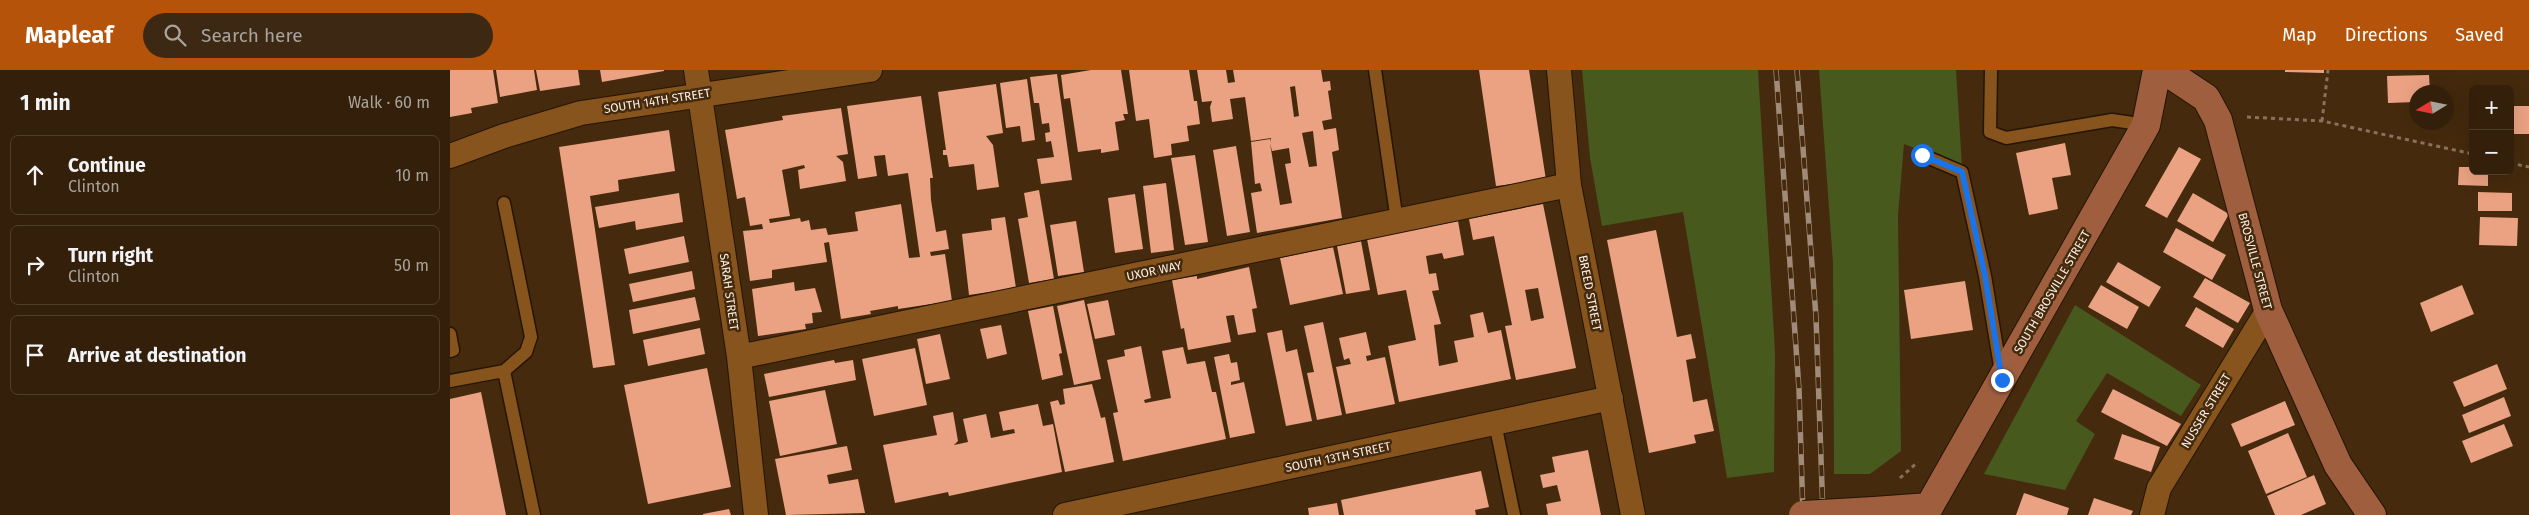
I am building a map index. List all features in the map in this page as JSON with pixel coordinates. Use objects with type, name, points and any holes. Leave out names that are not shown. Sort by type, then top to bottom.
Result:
[{"type":"street","name":"SARAH STREET","points":[[696,70],[739,357],[756,515]]},
{"type":"street","name":"SOUTH 14TH STREET","points":[[450,156],[504,136],[581,113],[870,70]]},
{"type":"street","name":"BREED STREET","points":[[1559,70],[1569,185],[1633,515]]},
{"type":"street","name":"SOUTH BROSVILLE STREET","points":[[1929,511],[2146,125],[2157,70]]},
{"type":"street","name":"BROSVILLE STREET","points":[[2164,70],[2206,98],[2218,120],[2268,310],[2338,465],[2372,515]]},
{"type":"street","name":"UXOR WAY","points":[[739,357],[1569,185]]},
{"type":"street","name":"NUSSER STREET","points":[[2152,515],[2159,488],[2268,310]]},
{"type":"street","name":"SOUTH 13TH STREET","points":[[1065,515],[1611,398]]},
{"type":"street","points":[[1804,515],[1874,511],[1929,511]]},
{"type":"lane","points":[[1375,70],[1397,221]]},
{"type":"lane","points":[[1991,70],[1990,132],[2006,138],[2112,120],[2146,125]]},
{"type":"lane","points":[[1922,155],[1962,172],[1985,276],[2002,380]]},
{"type":"lane","points":[[450,381],[504,371],[526,352],[530,336],[504,203]]},
{"type":"lane","points":[[450,334],[453,350],[450,351]]},
{"type":"lane","points":[[504,371],[534,515]]},
{"type":"lane","points":[[1494,423],[1514,515]]},
{"type":"path","points":[[2322,121],[2328,70]]},
{"type":"path","points":[[2241,116],[2322,121],[2469,153]]},
{"type":"path","points":[[2514,164],[2529,167]]},
{"type":"green space","points":[[1582,70],[1758,70],[1775,351],[1774,472],[1727,478],[1683,212],[1602,226],[1590,158]]},
{"type":"green space","points":[[1819,70],[1956,70],[1962,166],[1904,144],[1898,215],[1901,451],[1870,474],[1834,474],[1833,263]]},
{"type":"green space","points":[[2075,305],[2201,385],[2181,416],[2107,373],[2076,421],[2095,434],[2065,490],[1984,474]]},
{"type":"building","points":[[450,70],[493,70],[498,103],[471,108],[472,113],[450,117]]},
{"type":"building","points":[[496,70],[534,70],[537,90],[500,97]]},
{"type":"building","points":[[536,70],[578,70],[580,85],[540,91]]},
{"type":"building","points":[[600,70],[664,70],[664,71],[602,82]]},
{"type":"building","points":[[1091,70],[1121,70],[1128,114],[1123,114],[1125,120],[1115,122],[1119,150],[1101,153],[1101,149],[1078,152],[1070,98],[1064,99],[1061,75]]},
{"type":"building","points":[[1129,70],[1189,70],[1194,101],[1197,101],[1200,124],[1187,126],[1189,141],[1171,144],[1172,155],[1154,158],[1149,119],[1136,121]]},
{"type":"building","points":[[1197,70],[1226,70],[1228,83],[1235,82],[1233,70],[1321,70],[1323,82],[1330,81],[1331,90],[1328,91],[1332,119],[1322,121],[1324,130],[1336,128],[1339,150],[1332,152],[1342,218],[1257,233],[1251,193],[1262,191],[1260,183],[1255,184],[1251,142],[1270,139],[1270,142],[1271,138],[1251,141],[1245,97],[1230,99],[1233,119],[1212,122],[1210,107],[1212,101],[1202,102]],"holes":[[[1295,86],[1299,116],[1294,117],[1290,87]],[[1313,131],[1317,166],[1309,167],[1302,133]],[[1270,143],[1272,151],[1289,148],[1291,163],[1285,164],[1292,203],[1280,205]]]},
{"type":"building","points":[[1479,70],[1529,70],[1546,180],[1496,186]]},
{"type":"building","points":[[2285,70],[2324,70],[2324,73],[2285,72]]},
{"type":"building","points":[[1057,74],[1072,180],[1041,184],[1037,159],[1054,157],[1051,141],[1046,142],[1045,133],[1050,132],[1049,123],[1042,124],[1039,103],[1034,103],[1030,77]]},
{"type":"building","points":[[2429,75],[2430,85],[2409,85],[2409,102],[2388,103],[2387,76]]},
{"type":"building","points":[[1027,79],[1035,140],[1022,142],[1020,126],[1006,128],[1000,83]]},
{"type":"building","points":[[996,84],[1003,133],[986,136],[993,145],[999,187],[977,190],[974,164],[949,167],[947,155],[943,155],[943,150],[946,150],[938,92]]},
{"type":"building","points":[[921,96],[933,178],[930,178],[931,200],[936,232],[946,230],[949,249],[930,252],[931,256],[945,254],[952,301],[898,309],[898,306],[870,311],[871,314],[841,319],[829,242],[824,243],[827,262],[772,270],[772,278],[750,281],[743,231],[763,229],[762,224],[750,226],[745,197],[737,199],[725,130],[783,120],[782,116],[841,108],[848,154],[836,156],[843,162],[846,181],[800,189],[798,170],[805,168],[804,165],[782,170],[790,216],[769,219],[770,223],[800,218],[801,222],[809,220],[811,230],[826,228],[828,235],[858,231],[855,212],[901,204],[909,258],[920,257],[908,173],[888,176],[885,155],[874,156],[877,176],[858,179],[847,106]]},
{"type":"building","points":[[2514,106],[2529,106],[2529,134],[2514,134]]},
{"type":"building","points":[[669,130],[675,171],[618,180],[619,191],[590,196],[615,365],[593,368],[559,147]]},
{"type":"building","points":[[2065,143],[2071,175],[2052,178],[2058,209],[2029,215],[2016,153]]},
{"type":"building","points":[[1236,146],[1250,232],[1227,236],[1213,150]]},
{"type":"building","points":[[2179,147],[2201,159],[2167,218],[2145,206]]},
{"type":"building","points":[[1195,155],[1208,242],[1185,245],[1171,158]]},
{"type":"building","points":[[2459,167],[2469,167],[2469,175],[2488,175],[2488,186],[2458,185]]},
{"type":"building","points":[[1166,183],[1174,250],[1151,253],[1143,186]]},
{"type":"building","points":[[1039,190],[1054,279],[1029,283],[1018,219],[1028,217],[1024,193]]},
{"type":"building","points":[[2478,192],[2512,193],[2512,211],[2478,211]]},
{"type":"building","points":[[679,193],[683,222],[636,230],[635,221],[599,228],[595,207]]},
{"type":"building","points":[[2193,193],[2229,214],[2213,242],[2177,221]]},
{"type":"building","points":[[1135,194],[1143,249],[1115,253],[1108,198]]},
{"type":"building","points":[[1543,204],[1576,368],[1516,380],[1505,326],[1512,325],[1494,236],[1473,240],[1469,219]],"holes":[[[1538,288],[1544,318],[1531,321],[1525,290]]]},
{"type":"building","points":[[1005,217],[1016,288],[969,295],[962,234],[992,230],[991,219]]},
{"type":"building","points":[[2480,217],[2518,218],[2517,246],[2479,245]]},
{"type":"building","points":[[1076,221],[1084,272],[1058,276],[1050,225]]},
{"type":"building","points":[[1458,221],[1464,255],[1444,259],[1442,253],[1426,256],[1429,274],[1436,273],[1439,290],[1432,291],[1441,324],[1434,325],[1439,366],[1458,362],[1454,341],[1474,337],[1470,315],[1483,312],[1488,333],[1501,330],[1511,379],[1399,402],[1388,346],[1416,340],[1406,290],[1378,295],[1367,239]]},
{"type":"building","points":[[2176,228],[2226,255],[2212,280],[2163,252]]},
{"type":"building","points":[[1656,230],[1677,337],[1691,334],[1696,358],[1686,360],[1693,402],[1707,399],[1714,431],[1694,435],[1696,443],[1649,453],[1607,240]]},
{"type":"building","points":[[684,236],[689,262],[629,274],[624,249]]},
{"type":"building","points":[[1361,241],[1370,290],[1346,294],[1337,246]]},
{"type":"building","points":[[1333,247],[1343,294],[1290,305],[1280,258]]},
{"type":"building","points":[[2118,262],[2161,287],[2149,307],[2106,282]]},
{"type":"building","points":[[1249,267],[1257,308],[1252,309],[1256,332],[1238,335],[1234,315],[1226,316],[1231,342],[1188,350],[1184,328],[1181,329],[1172,280],[1197,276],[1197,279]]},
{"type":"building","points":[[692,271],[695,289],[633,302],[629,284]]},
{"type":"building","points":[[2205,278],[2250,303],[2238,323],[2193,297]]},
{"type":"building","points":[[1965,281],[1973,330],[1911,339],[1904,290]]},
{"type":"building","points":[[794,282],[795,291],[815,288],[822,312],[812,313],[813,323],[805,324],[806,329],[758,336],[752,289]]},
{"type":"building","points":[[2101,285],[2139,307],[2127,329],[2088,307]]},
{"type":"building","points":[[2462,285],[2474,314],[2431,332],[2420,303]]},
{"type":"building","points":[[695,297],[700,320],[633,334],[629,310]]},
{"type":"building","points":[[1084,300],[1101,379],[1074,385],[1057,306]]},
{"type":"building","points":[[1108,300],[1115,335],[1095,339],[1087,304]]},
{"type":"building","points":[[1053,306],[1062,353],[1059,354],[1063,375],[1042,380],[1028,311]]},
{"type":"building","points":[[2196,307],[2234,329],[2223,348],[2185,326]]},
{"type":"building","points":[[1323,322],[1342,415],[1317,420],[1307,373],[1314,372],[1304,326]]},
{"type":"building","points":[[1001,325],[1007,354],[987,359],[980,329]]},
{"type":"building","points":[[700,328],[705,354],[648,366],[643,340]]},
{"type":"building","points":[[1282,330],[1286,352],[1297,349],[1312,421],[1286,426],[1267,333]]},
{"type":"building","points":[[1366,332],[1371,355],[1366,356],[1367,361],[1385,357],[1395,404],[1346,414],[1336,367],[1351,364],[1349,358],[1344,360],[1339,338]]},
{"type":"building","points":[[940,334],[950,379],[926,384],[917,339]]},
{"type":"building","points":[[1141,346],[1151,398],[1144,400],[1145,403],[1171,398],[1162,351],[1183,347],[1187,364],[1205,361],[1212,392],[1216,392],[1226,439],[1123,461],[1113,413],[1118,412],[1107,360],[1125,356],[1124,350]]},
{"type":"building","points":[[915,348],[927,405],[874,416],[862,359]]},
{"type":"building","points":[[1229,354],[1231,363],[1237,362],[1240,380],[1231,382],[1231,385],[1244,382],[1255,433],[1230,438],[1214,357]]},
{"type":"building","points":[[834,360],[835,363],[853,360],[856,380],[769,397],[764,374]]},
{"type":"building","points":[[2497,364],[2507,389],[2464,407],[2453,382]]},
{"type":"building","points":[[707,368],[731,487],[648,504],[624,385]]},
{"type":"building","points":[[1092,384],[1101,418],[1105,417],[1114,462],[1065,472],[1050,402],[1058,400],[1060,405],[1065,404],[1063,389]]},
{"type":"building","points":[[2113,389],[2181,424],[2167,446],[2101,412]]},
{"type":"building","points":[[825,390],[837,444],[780,456],[769,401]]},
{"type":"building","points":[[481,392],[506,515],[450,515],[450,399]]},
{"type":"building","points":[[2504,397],[2511,416],[2469,433],[2462,415]]},
{"type":"building","points":[[2285,401],[2295,425],[2241,447],[2231,424]]},
{"type":"building","points":[[1038,404],[1043,426],[1053,424],[1062,472],[949,496],[948,492],[895,503],[883,445],[937,435],[933,416],[953,412],[958,441],[954,445],[968,442],[963,419],[986,414],[991,438],[1015,433],[1014,429],[1003,431],[999,412]]},
{"type":"building","points":[[2504,424],[2513,446],[2471,463],[2462,441]]},
{"type":"building","points":[[2288,433],[2307,477],[2266,494],[2248,451]]},
{"type":"building","points":[[2122,434],[2160,447],[2151,472],[2114,459]]},
{"type":"building","points":[[847,446],[852,470],[827,475],[829,484],[858,479],[865,513],[786,515],[775,459]]},
{"type":"building","points":[[1588,450],[1601,515],[1548,515],[1546,504],[1561,501],[1557,485],[1543,488],[1540,475],[1555,472],[1552,457]]},
{"type":"building","points":[[1481,471],[1489,507],[1475,510],[1476,515],[1344,515],[1341,500]]},
{"type":"building","points":[[2314,475],[2326,504],[2301,515],[2275,515],[2267,496]]},
{"type":"building","points":[[2024,493],[2069,508],[2067,515],[2016,515]]},
{"type":"building","points":[[2094,498],[2133,511],[2131,515],[2088,515]]},
{"type":"building","points":[[1337,503],[1339,515],[1309,515],[1308,508]]},
{"type":"building","points":[[729,509],[731,515],[703,515],[703,514]]},
{"type":"railway","points":[[1776,70],[1799,389],[1803,515]]},
{"type":"railway","points":[[1797,70],[1816,317],[1823,515]]},
{"type":"route","points":[[1922,155],[1962,172],[1985,276],[2002,380]]}]
